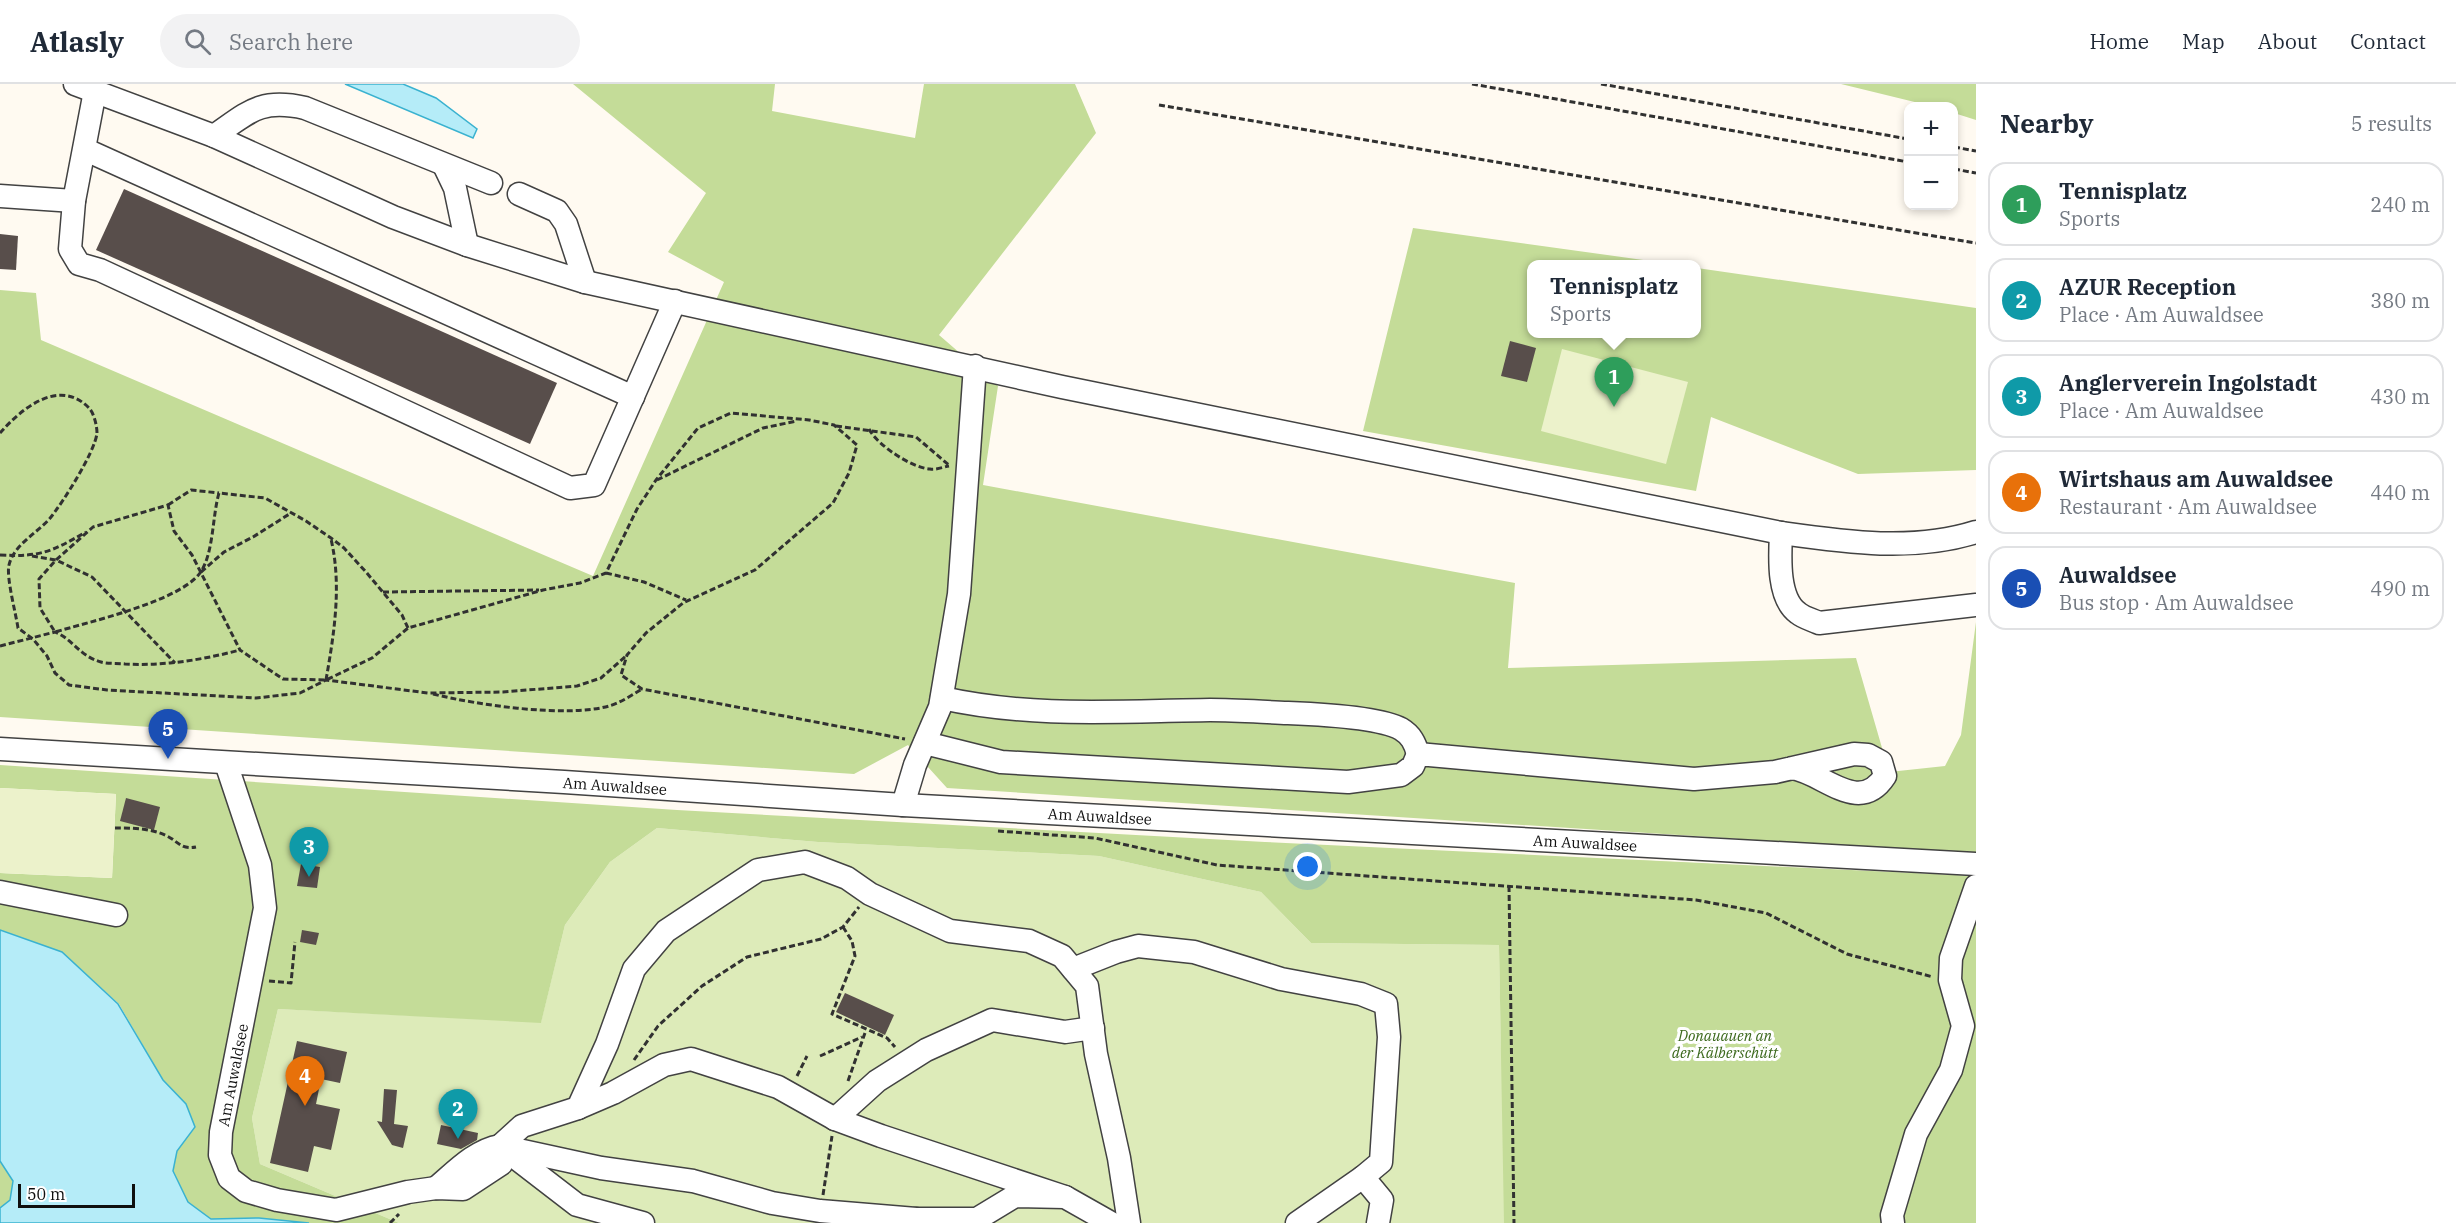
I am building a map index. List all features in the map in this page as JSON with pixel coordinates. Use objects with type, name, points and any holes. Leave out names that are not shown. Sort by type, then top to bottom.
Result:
[{"type":"street","points":[[675,301],[594,485],[570,488],[100,270],[79,264],[70,249],[74,201],[86,150],[85,88],[214,136],[393,217],[467,245],[585,282],[675,301],[975,366],[1074,390],[1781,533],[1861,544],[1922,542],[1976,532]]},
{"type":"street","points":[[214,136],[257,107],[283,103],[305,108],[491,183]]},
{"type":"street","points":[[86,150],[633,397]]},
{"type":"street","points":[[444,165],[455,188],[467,245]]},
{"type":"street","points":[[519,194],[557,211],[566,224],[585,282]]},
{"type":"street","points":[[0,196],[74,201]]},
{"type":"street","points":[[903,805],[915,765],[942,698],[959,594],[975,366]]},
{"type":"street","points":[[1781,533],[1780,573],[1786,598],[1797,613],[1820,623],[1967,606]]},
{"type":"street","points":[[925,743],[1001,762],[1348,782],[1401,775],[1413,766],[1418,754],[1414,740],[1402,729],[1385,723],[1316,714],[1212,710],[1034,712],[974,705],[942,698]]},
{"type":"street","name":"Am Auwaldsee","points":[[0,749],[903,805],[1976,864]]},
{"type":"street","points":[[1418,754],[1694,779],[1792,768]]},
{"type":"street","name":"Am Auwaldsee","points":[[226,763],[260,865],[265,908],[221,1132],[220,1155],[229,1178],[246,1191],[277,1200],[336,1210],[408,1192],[436,1188],[463,1189],[501,1164],[496,1146]]},
{"type":"street","points":[[578,1108],[607,1044],[634,969],[666,932],[758,870],[805,862],[847,878],[870,894],[950,932],[1029,940],[1062,956],[1087,986],[1129,1223]]},
{"type":"street","points":[[1893,1223],[1892,1215],[1916,1134],[1951,1070],[1963,1026],[1950,980],[1951,958],[1976,886]]},
{"type":"street","points":[[0,892],[116,915]]},
{"type":"street","points":[[1073,969],[1138,946],[1161,948],[1194,952],[1281,979],[1361,994],[1386,1004],[1389,1037],[1381,1162],[1364,1177],[1297,1223]]},
{"type":"street","points":[[835,1119],[877,1081],[905,1063],[926,1050],[992,1020],[1065,1032],[1093,1028]]},
{"type":"street","points":[[496,1146],[522,1126],[578,1108],[613,1093],[664,1065],[691,1059],[777,1087],[835,1119],[881,1136],[1065,1197],[1111,1223]]},
{"type":"street","points":[[496,1146],[601,1168],[693,1181],[772,1203],[820,1211],[920,1221],[976,1219],[1015,1197],[1065,1197]]},
{"type":"street","points":[[496,1146],[577,1204],[643,1223]]},
{"type":"street","points":[[1364,1177],[1382,1200],[1378,1223]]},
{"type":"path","points":[[1472,84],[1904,161]]},
{"type":"path","points":[[1601,84],[1904,138]]},
{"type":"path","points":[[1159,105],[1976,243]]},
{"type":"path","points":[[1958,148],[1976,151]]},
{"type":"path","points":[[1958,170],[1976,173]]},
{"type":"path","points":[[0,433],[16,415],[48,396],[69,395],[89,408],[95,420],[97,434],[82,470],[50,518],[15,551],[9,566],[18,628],[33,639],[48,656],[55,673],[69,685],[107,690],[256,698],[300,693],[372,658],[408,628],[543,590],[579,583],[606,573],[644,582],[687,601]]},
{"type":"path","points":[[606,573],[637,509],[656,480],[698,428],[731,413],[809,420],[834,426],[916,437],[949,466],[967,490]]},
{"type":"path","points":[[656,480],[763,428],[791,421],[809,420]]},
{"type":"path","points":[[428,693],[502,692],[577,686],[601,678],[627,655],[646,633],[687,601],[755,570],[833,503],[849,473],[857,445],[834,426]]},
{"type":"path","points":[[869,429],[872,436],[906,461],[930,470],[949,466]]},
{"type":"path","points":[[32,556],[58,548],[93,527],[168,505],[191,490],[265,498],[344,548],[402,615],[408,628]]},
{"type":"path","points":[[200,573],[210,547],[213,511],[219,493]]},
{"type":"path","points":[[168,505],[174,531],[192,555],[240,650],[283,679],[326,680],[428,693],[464,702],[560,711],[609,706],[642,690]]},
{"type":"path","points":[[0,646],[33,639],[124,611],[184,588],[224,552],[292,513]]},
{"type":"path","points":[[93,527],[56,560],[39,579],[40,608],[55,632],[64,635],[80,652],[102,663],[144,665],[175,663],[202,660],[240,650]]},
{"type":"path","points":[[326,680],[337,590],[331,538]]},
{"type":"path","points":[[0,555],[32,556],[56,560],[92,577],[175,663]]},
{"type":"path","points":[[382,592],[543,590]]},
{"type":"path","points":[[627,655],[621,675],[642,690],[925,743]]},
{"type":"path","points":[[115,828],[149,831],[167,836],[180,847],[188,849],[196,847]]},
{"type":"path","points":[[988,830],[1095,838],[1217,866],[1696,900],[1766,913],[1846,954],[1906,971],[1950,980]]},
{"type":"path","points":[[1509,886],[1514,1223]]},
{"type":"path","points":[[630,1066],[658,1026],[711,980],[747,957],[821,939],[843,927],[870,894]]},
{"type":"path","points":[[843,927],[852,940],[855,956],[832,1014],[887,1038],[905,1063]]},
{"type":"path","points":[[252,980],[291,983],[295,942]]},
{"type":"path","points":[[820,1056],[864,1036]]},
{"type":"green space","points":[[573,84],[775,84],[772,111],[915,138],[924,84],[1075,84],[1096,133],[939,335],[998,386],[983,485],[1515,583],[1508,668],[1856,658],[1889,772],[1945,766],[1961,735],[1976,622],[1976,854],[947,788],[908,745],[854,774],[0,717],[0,290],[36,293],[41,340],[593,576],[724,282],[668,252],[706,193]]},
{"type":"green space","points":[[1841,84],[1976,84],[1976,120],[1958,114],[1958,102],[1915,102]]},
{"type":"green space","points":[[1413,228],[1643,260],[1527,260],[1527,338],[1701,338],[1701,269],[1976,308],[1976,470],[1858,474],[1711,417],[1696,491],[1363,431]]},
{"type":"green space","points":[[1562,349],[1688,382],[1666,464],[1541,431]]},
{"type":"green space","name":"Donauauen an der Kälberschütt","points":[[0,765],[677,810],[1265,842],[1976,876],[1976,1223],[1504,1223],[1499,945],[1311,943],[1261,892],[1099,856],[818,842],[657,828],[610,862],[565,925],[541,1023],[278,1009],[252,1118],[260,1164],[399,1223],[309,1223],[259,1218],[211,1219],[188,1202],[173,1171],[177,1151],[195,1127],[186,1104],[163,1080],[119,1004],[62,952],[0,930],[0,873],[112,878],[116,794],[0,788]]},
{"type":"green space","points":[[0,788],[116,794],[112,878],[0,873]]},
{"type":"green space","name":"Donauauen an der Kälberschütt","points":[[657,828],[818,842],[1099,856],[1261,892],[1311,943],[1499,945],[1501,1051],[1563,957],[1637,860],[1976,878],[1976,1223],[399,1223],[260,1164],[252,1118],[278,1009],[541,1022],[565,925],[610,862]]},
{"type":"green space","points":[[0,1161],[13,1181],[10,1200],[0,1208]]},
{"type":"water","points":[[345,84],[403,84],[436,98],[477,129],[473,138]]},
{"type":"water","points":[[0,930],[62,952],[118,1004],[163,1080],[186,1104],[195,1127],[177,1151],[173,1171],[188,1202],[211,1219],[259,1218],[309,1223],[0,1223],[0,1208],[10,1200],[13,1181],[0,1161]]},
{"type":"building","points":[[124,189],[557,383],[530,444],[96,250]]},
{"type":"building","points":[[0,234],[18,236],[16,270],[0,269]]},
{"type":"building","points":[[1510,341],[1536,348],[1527,382],[1501,376]]},
{"type":"building","points":[[126,798],[160,807],[154,830],[120,821]]},
{"type":"building","points":[[301,864],[320,867],[317,888],[297,886]]},
{"type":"building","points":[[302,930],[319,933],[316,945],[300,942]]},
{"type":"building","points":[[845,993],[894,1015],[885,1035],[836,1012]]},
{"type":"building","points":[[297,1041],[347,1052],[340,1083],[321,1079],[316,1104],[340,1109],[331,1150],[314,1146],[308,1172],[270,1163]]},
{"type":"building","points":[[384,1089],[397,1090],[394,1124],[408,1126],[403,1148],[392,1145],[377,1121],[382,1122]]},
{"type":"building","points":[[441,1125],[478,1133],[477,1140],[461,1149],[437,1144]]},
{"type":"place","name":"Tennisplatz","points":[[1614,407]]},
{"type":"place","name":"Auwaldsee","points":[[168,759]]},
{"type":"place","name":"Anglerverein Ingolstadt","points":[[309,877]]},
{"type":"place","name":"Wirtshaus am Auwaldsee","points":[[305,1106]]},
{"type":"place","name":"AZUR Reception","points":[[458,1139]]}]
